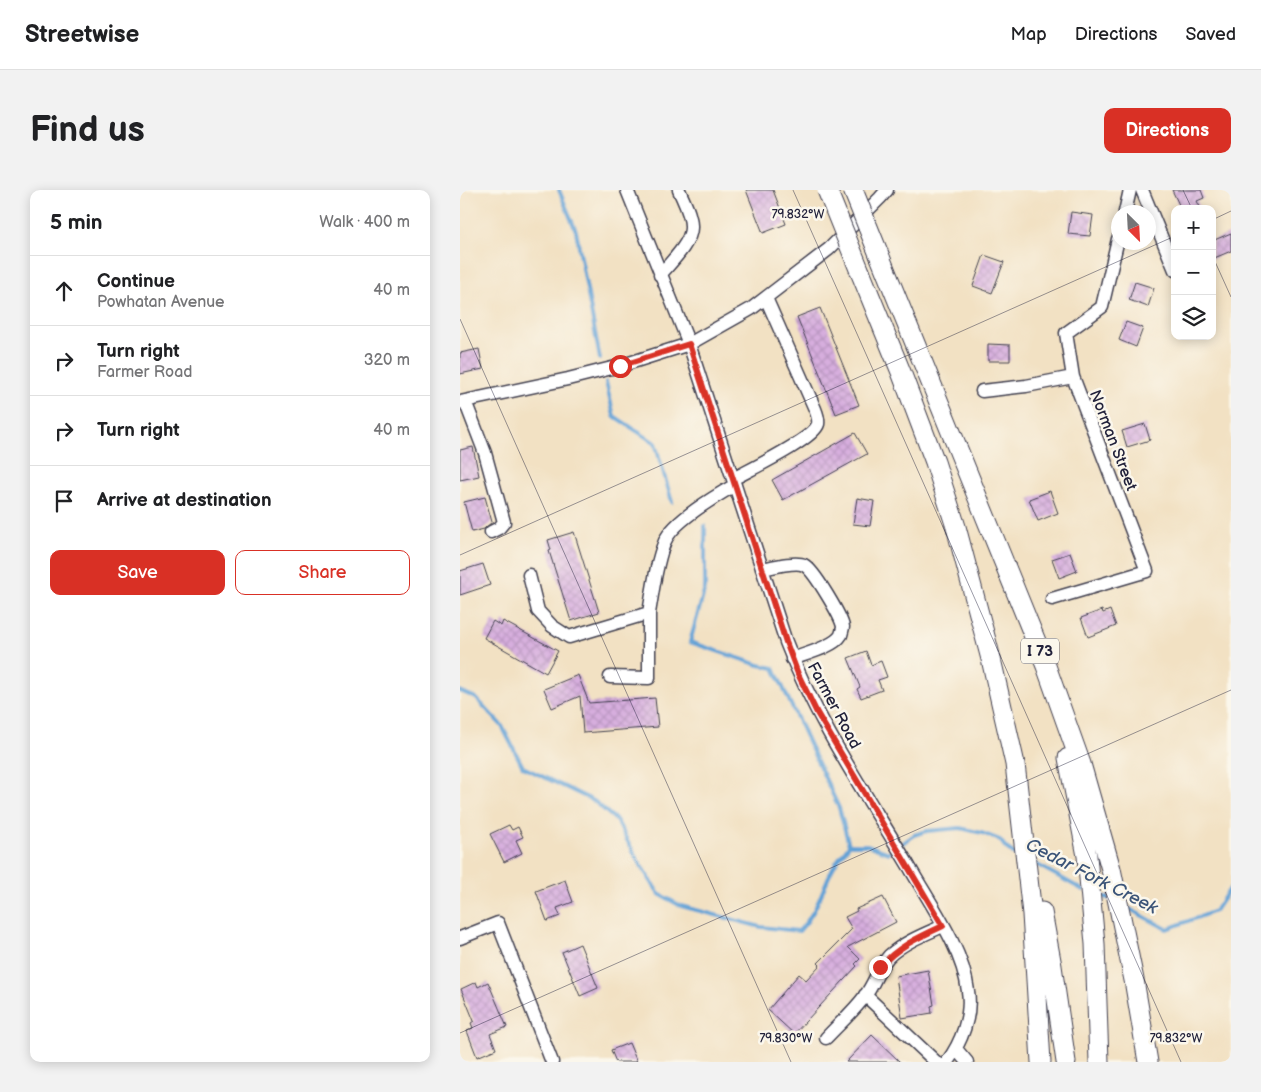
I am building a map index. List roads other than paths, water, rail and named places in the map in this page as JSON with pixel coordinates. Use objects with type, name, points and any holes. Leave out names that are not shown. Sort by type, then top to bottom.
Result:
[{"type":"highway","points":[[827,190],[901,372],[935,462],[956,527],[991,659],[1015,764],[1052,966],[1066,1062]]},
{"type":"highway","name":"I 73","points":[[853,190],[1046,666],[1081,764],[1111,869],[1134,980],[1148,1062]]},
{"type":"highway","points":[[1046,666],[1071,773],[1087,856],[1095,944],[1099,1062]]},
{"type":"highway","points":[[1015,764],[1032,914],[1041,1062]]},
{"type":"street","name":"Farmer Road","points":[[627,190],[689,344],[792,659],[817,713],[958,953],[966,975],[969,994],[966,1022],[956,1049],[947,1062]]},
{"type":"street","points":[[660,275],[688,241],[691,229],[690,218],[679,190]]},
{"type":"street","points":[[491,532],[499,528],[504,522],[485,453],[463,401],[620,366],[689,344],[752,309],[829,249],[887,190]]},
{"type":"street","points":[[1127,205],[1130,190]]},
{"type":"street","points":[[1142,190],[1171,260]]},
{"type":"street","name":"Norman Street","points":[[1052,599],[1147,571],[1073,377],[1066,334],[1102,307],[1115,250]]},
{"type":"street","points":[[610,677],[648,678],[649,613],[666,539],[696,509],[734,482],[809,436],[818,424],[815,409],[766,298]]},
{"type":"street","points":[[982,391],[1026,386],[1073,377]]},
{"type":"street","points":[[762,569],[803,564],[812,570],[822,584],[843,626],[841,635],[835,641],[813,652],[792,659]]},
{"type":"street","points":[[528,575],[538,611],[552,626],[569,637],[649,613]]},
{"type":"street","points":[[460,938],[498,923],[552,1062]]},
{"type":"street","points":[[826,1038],[865,996],[880,967],[890,955],[921,936],[943,926]]},
{"type":"street","points":[[865,996],[936,1062]]},
{"type":"street","points":[[956,1049],[968,1062]]},
{"type":"waterway","points":[[559,190],[576,231],[600,359]]},
{"type":"waterway","points":[[606,382],[614,416],[655,443],[672,502]]},
{"type":"waterway","points":[[705,526],[705,588],[690,642],[759,665],[774,668],[839,808],[849,845]]},
{"type":"waterway","name":"Cedar Fork Creek","points":[[460,691],[476,698],[502,726],[523,767],[594,801],[617,821],[638,861],[659,894],[681,906],[761,927],[799,931],[811,916],[836,862],[849,845],[867,845],[889,853],[914,835],[927,831],[960,828],[982,833],[1000,840],[1006,848],[1019,857]]},
{"type":"waterway","name":"Cedar Fork Creek","points":[[1032,862],[1083,890]]},
{"type":"waterway","name":"Cedar Fork Creek","points":[[1124,906],[1167,929],[1215,911],[1231,887]]},
{"type":"waterway","name":"Cedar Fork Creek","points":[[1096,895],[1112,899]]}]
